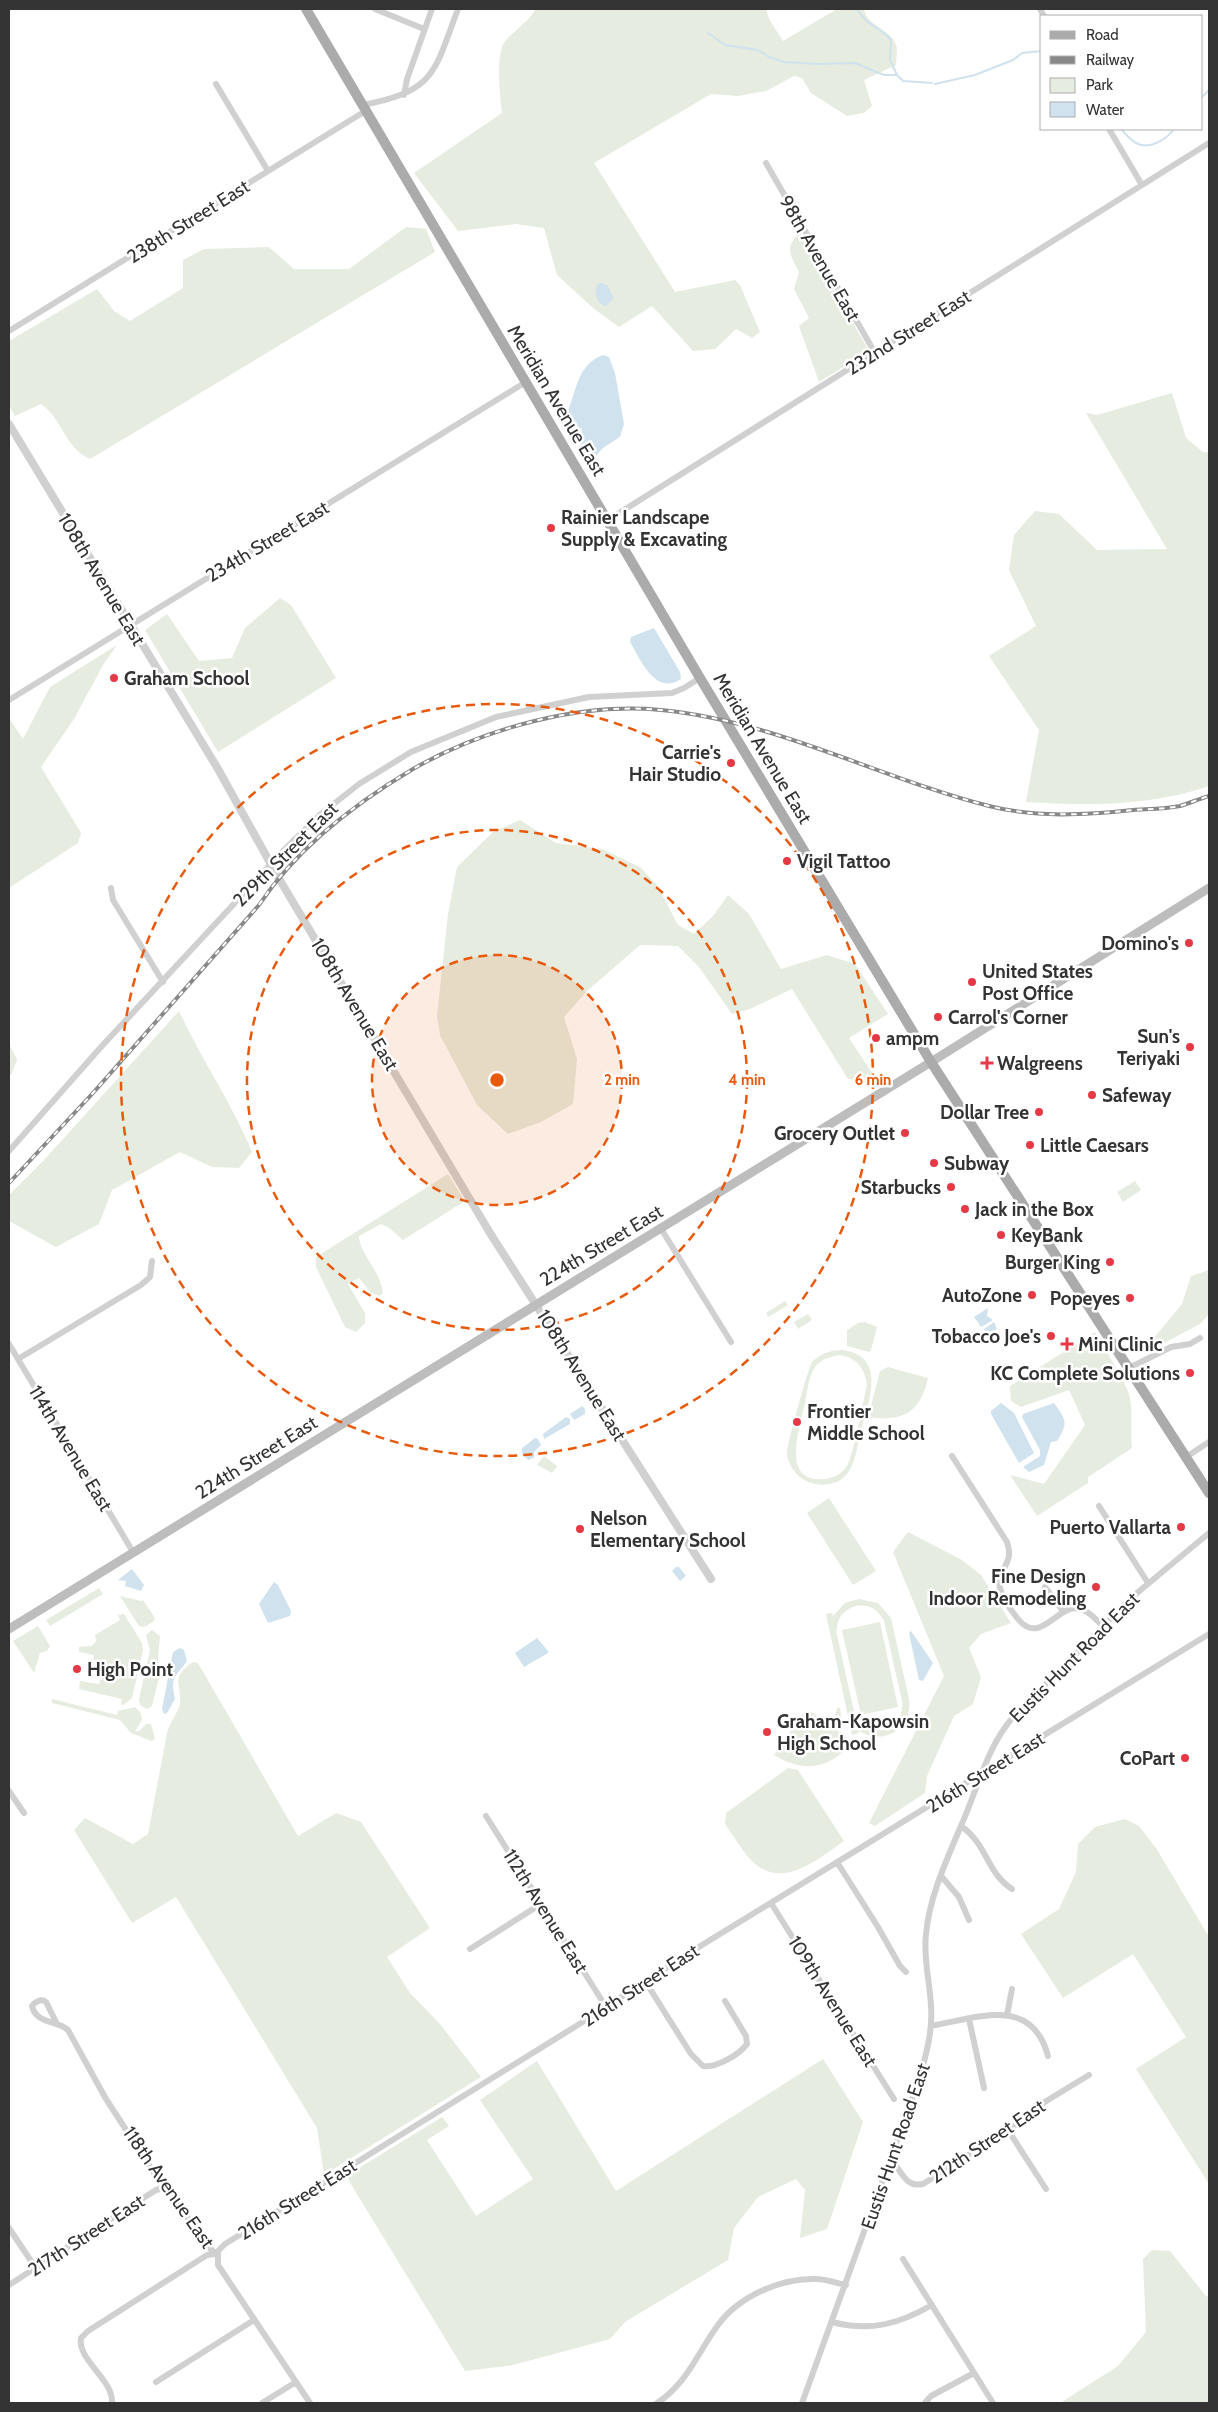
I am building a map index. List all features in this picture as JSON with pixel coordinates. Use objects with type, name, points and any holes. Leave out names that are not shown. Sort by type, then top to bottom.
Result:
[{"type":"main road","name":"Meridian Avenue East","points":[[306,9],[700,678],[931,1062],[1209,1493]]},
{"type":"main road","name":"224th Street East","points":[[9,1629],[931,1062],[1209,888]]},
{"type":"street","points":[[375,9],[424,29]]},
{"type":"street","points":[[404,95],[432,9]]},
{"type":"street","points":[[404,95],[422,84],[433,71],[458,9]]},
{"type":"street","points":[[216,84],[268,171]]},
{"type":"street","name":"238th Street East","points":[[9,331],[268,171],[365,107],[404,95]]},
{"type":"street","points":[[1110,130],[1142,186]]},
{"type":"street","name":"232nd Street East","points":[[608,520],[1209,143]]},
{"type":"street","name":"98th Avenue East","points":[[766,163],[875,353]]},
{"type":"street","name":"234th Street East","points":[[9,700],[526,382]]},
{"type":"street","name":"108th Avenue East","points":[[9,424],[129,625],[218,769],[468,1196],[711,1578]]},
{"type":"street","name":"229th Street East","points":[[9,1151],[101,1047],[272,864],[321,814],[359,784],[394,761],[444,737],[496,717],[608,695],[672,693],[700,678]]},
{"type":"street","points":[[111,888],[113,900],[163,982]]},
{"type":"street","points":[[660,1227],[731,1342]]},
{"type":"street","points":[[18,1359],[141,1284],[150,1277],[152,1261]]},
{"type":"street","points":[[1129,1368],[1162,1351],[1190,1344],[1200,1338]]},
{"type":"street","name":"114th Avenue East","points":[[9,1344],[133,1552]]},
{"type":"street","points":[[1186,1457],[1209,1442]]},
{"type":"street","points":[[952,1456],[1009,1548],[1009,1563],[999,1582],[1010,1610],[1019,1621],[1032,1628],[1048,1625],[1063,1611],[1076,1608],[1085,1610],[1103,1626]]},
{"type":"street","points":[[1099,1506],[1148,1583]]},
{"type":"street","name":"Eustis Hunt Road East","points":[[802,2403],[916,2094],[931,2026],[926,1936],[930,1908],[994,1743],[1013,1717],[1103,1626],[1148,1583],[1209,1533]]},
{"type":"street","points":[[1045,1587],[1063,1611]]},
{"type":"street","name":"216th Street East","points":[[112,2403],[112,2394],[82,2348],[80,2341],[88,2331],[207,2255],[218,2254],[229,2241],[836,1862],[1209,1634]]},
{"type":"street","points":[[9,1791],[24,1813]]},
{"type":"street","name":"112th Avenue East","points":[[486,1816],[606,2007]]},
{"type":"street","points":[[961,1826],[976,1839],[1000,1881],[1012,1889]]},
{"type":"street","points":[[836,1862],[878,1927],[900,1966],[906,1972]]},
{"type":"street","points":[[941,1876],[959,1897],[969,1920]]},
{"type":"street","name":"109th Avenue East","points":[[771,1903],[894,2099]]},
{"type":"street","points":[[470,1949],[542,1904]]},
{"type":"street","points":[[645,1981],[691,2054],[703,2066],[709,2066],[728,2058],[747,2044],[746,2036],[725,2001]]},
{"type":"street","points":[[1007,2015],[1012,1989]]},
{"type":"street","points":[[931,2026],[993,2014],[1007,2015],[1025,2022],[1039,2032],[1048,2056]]},
{"type":"street","points":[[969,2019],[984,2088]]},
{"type":"street","name":"118th Avenue East","points":[[57,2024],[68,2030],[106,2099],[164,2188],[173,2197],[205,2246],[218,2254],[218,2265],[310,2403]]},
{"type":"street","name":"212th Street East","points":[[891,2159],[909,2183],[918,2185],[930,2180],[1029,2116],[1043,2103],[1089,2075]]},
{"type":"street","points":[[1008,2130],[1046,2190]]},
{"type":"street","name":"217th Street East","points":[[9,2285],[156,2190],[164,2188]]},
{"type":"street","points":[[9,2228],[35,2268]]},
{"type":"street","points":[[903,2259],[993,2403]]},
{"type":"street","points":[[658,2403],[684,2378],[718,2324],[740,2303],[778,2285],[804,2279],[826,2280],[846,2285]]},
{"type":"street","points":[[832,2322],[863,2327],[879,2326],[906,2319],[932,2305]]},
{"type":"street","points":[[156,2382],[254,2320]]},
{"type":"street","points":[[925,2403],[931,2396],[974,2373]]},
{"type":"street","points":[[262,2403],[296,2382]]},
{"type":"green space","points":[[536,9],[766,9],[769,19],[783,41],[837,9],[864,9],[869,20],[893,39],[897,47],[896,65],[864,80],[872,106],[864,113],[847,116],[811,93],[802,78],[794,76],[766,91],[738,96],[711,94],[594,163],[675,292],[735,280],[740,285],[760,332],[752,338],[736,329],[715,349],[693,351],[652,306],[619,327],[593,308],[557,275],[544,228],[516,224],[458,231],[414,173],[502,113],[499,75],[500,54],[506,40]],"holes":[[[604,283],[613,295],[603,305],[596,296]]]},
{"type":"green space","points":[[406,227],[426,229],[435,252],[90,459],[74,447],[54,417],[41,404],[15,416],[9,406],[9,341],[97,289],[114,311],[130,321],[183,288],[183,260],[204,249],[269,247],[294,269],[349,269]]},
{"type":"green space","points":[[800,232],[868,349],[866,353],[819,382],[799,326],[809,318],[794,289],[799,272],[791,256],[790,247]]},
{"type":"green space","points":[[1172,393],[1186,438],[1203,452],[1209,452],[1209,786],[1187,793],[1142,801],[1095,804],[1026,802],[1039,730],[989,656],[1036,626],[1009,570],[1014,535],[1035,511],[1059,514],[1097,550],[1167,549],[1086,413],[1097,415]]},
{"type":"green space","points":[[280,598],[291,605],[336,678],[218,752],[145,630],[167,614],[199,661],[232,658],[245,628]]},
{"type":"green space","points":[[117,645],[103,665],[74,719],[41,767],[81,833],[78,843],[9,888],[9,718],[23,739],[50,687]]},
{"type":"green space","points":[[520,820],[556,843],[602,849],[640,867],[657,885],[678,925],[694,934],[713,916],[728,895],[749,914],[781,969],[827,955],[855,964],[888,1014],[849,1038],[878,1082],[848,1079],[792,989],[750,1009],[732,1014],[699,967],[678,946],[640,945],[587,991],[564,1017],[577,1059],[573,1104],[541,1122],[508,1134],[477,1105],[440,1035],[437,1016],[448,914],[457,867],[493,832]]},
{"type":"green space","points":[[179,1011],[252,1152],[239,1168],[212,1167],[180,1152],[112,1190],[99,1224],[56,1247],[9,1221],[9,1195],[44,1160]]},
{"type":"green space","points":[[9,1044],[17,1059],[12,1074],[9,1075]]},
{"type":"green space","points":[[448,1174],[465,1201],[403,1240],[388,1227],[381,1224],[359,1236],[362,1249],[378,1277],[383,1293],[380,1296],[371,1293],[359,1278],[348,1284],[365,1313],[365,1323],[356,1332],[345,1327],[316,1267],[316,1257]]},
{"type":"green space","points":[[1135,1181],[1141,1190],[1123,1202],[1117,1192]]},
{"type":"green space","points":[[1209,1270],[1209,1314],[1200,1324],[1149,1351],[1149,1344],[1182,1304],[1191,1276]]},
{"type":"green space","points":[[785,1301],[788,1305],[768,1317],[766,1313]]},
{"type":"green space","points":[[808,1314],[812,1320],[798,1329],[794,1322]]},
{"type":"green space","points":[[865,1322],[877,1327],[869,1352],[847,1346],[847,1330],[858,1323]]},
{"type":"green space","points":[[1095,1332],[1120,1375],[1130,1398],[1132,1448],[1088,1477],[1088,1483],[1037,1516],[1010,1475],[1044,1484],[1085,1425],[1069,1390],[1021,1407],[1011,1401],[1010,1386]]},
{"type":"green space","points":[[843,1350],[857,1354],[866,1361],[870,1371],[870,1394],[856,1453],[850,1470],[841,1479],[826,1485],[811,1483],[803,1479],[792,1468],[787,1454],[788,1448],[812,1362],[830,1351]],"holes":[[[839,1355],[845,1356],[859,1364],[867,1385],[853,1450],[847,1466],[840,1473],[834,1477],[824,1479],[811,1478],[802,1473],[797,1464],[796,1453],[809,1381],[815,1367],[820,1362]]]},
{"type":"green space","points":[[888,1367],[928,1378],[925,1390],[915,1407],[900,1416],[891,1418],[868,1417],[880,1371]]},
{"type":"green space","points":[[544,1456],[557,1466],[552,1473],[537,1465]]},
{"type":"green space","points":[[829,1498],[876,1571],[853,1585],[807,1513]]},
{"type":"green space","points":[[908,1532],[962,1560],[981,1575],[1011,1623],[981,1634],[969,1648],[981,1677],[973,1704],[954,1716],[927,1776],[925,1793],[875,1826],[869,1823],[944,1676],[893,1552]]},
{"type":"green space","points":[[99,1588],[103,1594],[50,1626],[46,1620]]},
{"type":"green space","points":[[120,1596],[143,1600],[155,1618],[153,1622],[144,1627],[139,1626]]},
{"type":"green space","points":[[859,1599],[878,1603],[891,1618],[909,1699],[909,1710],[902,1726],[895,1732],[887,1735],[878,1737],[859,1731],[859,1733],[852,1735],[826,1614],[832,1613],[833,1616],[845,1603]],"holes":[[[856,1606],[873,1608],[884,1621],[902,1701],[902,1709],[897,1721],[887,1729],[874,1730],[867,1728],[855,1716],[837,1635],[837,1625],[843,1613]]]},
{"type":"green space","points":[[124,1614],[142,1643],[143,1650],[132,1698],[123,1705],[121,1704],[122,1699],[79,1689],[80,1681],[99,1684],[106,1667],[104,1661],[94,1661],[94,1655],[79,1652],[79,1647],[92,1646],[96,1641],[95,1635],[120,1620],[118,1615]]},
{"type":"green space","points":[[880,1622],[898,1707],[861,1715],[842,1630]]},
{"type":"green space","points":[[38,1626],[50,1646],[47,1651],[40,1653],[34,1673],[13,1641]]},
{"type":"green space","points":[[152,1630],[160,1636],[158,1658],[160,1674],[152,1706],[147,1709],[140,1705],[139,1699],[150,1650],[146,1635]]},
{"type":"green space","points":[[193,1662],[198,1663],[298,1836],[336,1813],[361,1822],[430,1928],[387,1957],[410,1993],[440,2024],[481,2077],[324,2175],[317,2128],[176,1897],[132,1923],[74,1830],[85,1818],[133,1844],[148,1834],[167,1733],[180,1704],[179,1677]]},
{"type":"green space","points":[[52,1699],[117,1715],[118,1711],[135,1707],[141,1713],[142,1720],[135,1731],[139,1731],[146,1724],[151,1724],[155,1739],[152,1741],[131,1733],[120,1720],[52,1703]]},
{"type":"green space","points":[[838,1707],[840,1708],[842,1725],[837,1726],[832,1722]]},
{"type":"green space","points":[[810,1711],[852,1741],[844,1751],[826,1763],[816,1766],[795,1764],[774,1755],[804,1712]]},
{"type":"green space","points":[[788,1768],[798,1770],[844,1841],[800,1869],[787,1873],[775,1873],[764,1869],[748,1857],[725,1824],[726,1813]]},
{"type":"green space","points":[[1125,1819],[1139,1826],[1156,1848],[1209,1937],[1209,2184],[1136,2069],[1186,2037],[1133,1954],[1063,1998],[1021,1934],[1059,1909],[1076,1872],[1078,1844],[1095,1827]]},
{"type":"green space","points":[[823,2059],[863,2122],[827,2229],[800,2238],[805,2190],[796,2179],[758,2197],[734,2228],[728,2260],[625,2322],[610,2339],[513,2365],[465,2371],[346,2176],[442,2117],[449,2126],[427,2140],[476,2216],[533,2179],[480,2100],[537,2061],[616,2191]]},
{"type":"green space","points":[[1152,2250],[1170,2251],[1206,2296],[1209,2297],[1209,2403],[1060,2403],[1118,2366],[1146,2332],[1143,2259]]},
{"type":"water","points":[[601,283],[607,285],[614,298],[606,306],[598,301],[596,295],[597,285]]},
{"type":"water","points":[[603,355],[609,357],[615,373],[624,424],[620,437],[603,448],[594,458],[588,455],[577,436],[582,431],[581,428],[574,429],[566,415],[582,372],[587,365]]},
{"type":"water","points":[[654,628],[680,672],[681,679],[672,683],[656,680],[644,666],[630,642],[631,637]]},
{"type":"water","points":[[988,1308],[987,1316],[993,1320],[981,1327],[974,1317]]},
{"type":"water","points":[[994,1322],[997,1329],[986,1334],[984,1329]]},
{"type":"water","points":[[1001,1403],[1014,1413],[1034,1453],[1019,1463],[991,1414],[991,1411]]},
{"type":"water","points":[[1054,1403],[1064,1418],[1063,1430],[1057,1441],[1051,1442],[1044,1465],[1029,1472],[1023,1467],[1040,1456],[1040,1450],[1022,1417],[1023,1414]]},
{"type":"water","points":[[582,1406],[585,1409],[585,1414],[574,1420],[570,1414]]},
{"type":"water","points":[[566,1417],[570,1419],[570,1424],[544,1439],[543,1434]]},
{"type":"water","points":[[535,1438],[538,1439],[541,1445],[534,1452],[534,1458],[528,1460],[522,1453],[522,1448]]},
{"type":"water","points":[[679,1567],[686,1576],[680,1581],[672,1571]]},
{"type":"water","points":[[132,1569],[144,1585],[141,1591],[125,1586],[126,1581],[118,1580]]},
{"type":"water","points":[[274,1582],[278,1585],[291,1611],[290,1616],[268,1623],[259,1604]]},
{"type":"water","points":[[911,1631],[933,1663],[923,1681],[919,1680],[909,1633]]},
{"type":"water","points":[[537,1638],[548,1653],[524,1667],[515,1653]]},
{"type":"water","points":[[180,1648],[184,1650],[187,1661],[173,1681],[175,1699],[167,1713],[164,1714],[162,1709],[173,1652]]},
{"type":"waterway","points":[[857,9],[869,23],[891,40],[890,60],[897,75]]},
{"type":"waterway","points":[[708,33],[725,45],[758,50],[769,57],[784,62],[817,64],[855,63],[884,75],[897,75],[903,81],[932,83]]},
{"type":"waterway","points":[[935,84],[975,75],[1013,60],[1022,53],[1040,51]]},
{"type":"waterway","points":[[1203,96],[1209,90]]},
{"type":"waterway","points":[[1122,130],[1134,142],[1141,145],[1157,143],[1167,137],[1173,130]]},
{"type":"railway","points":[[9,1183],[93,1093],[309,846],[348,812],[413,769],[470,742],[501,731],[532,722],[598,710],[661,710],[704,716],[745,726],[786,738],[948,794],[1007,810],[1043,814],[1097,813],[1174,807],[1209,796]]},
{"type":"place","name":"Rainier Landscape Supply & Excavating","points":[[551,528]]},
{"type":"place","name":"Graham School","points":[[114,678]]},
{"type":"place","name":"Carrie's Hair Studio","points":[[731,763]]},
{"type":"place","name":"Vigil Tattoo","points":[[787,861]]},
{"type":"place","name":"Domino's","points":[[1189,943]]},
{"type":"place","name":"United States Post Office","points":[[972,982]]},
{"type":"place","name":"Carrol's Corner","points":[[938,1017]]},
{"type":"place","name":"ampm","points":[[876,1038]]},
{"type":"place","name":"Sun's Teriyaki","points":[[1190,1047]]},
{"type":"place","name":"Walgreens","points":[[987,1063]]},
{"type":"place","name":"Safeway","points":[[1092,1095]]},
{"type":"place","name":"Dollar Tree","points":[[1039,1112]]},
{"type":"place","name":"Grocery Outlet","points":[[905,1133]]},
{"type":"place","name":"Little Caesars","points":[[1030,1145]]},
{"type":"place","name":"Subway","points":[[934,1163]]},
{"type":"place","name":"Starbucks","points":[[951,1187]]},
{"type":"place","name":"Jack in the Box","points":[[965,1209]]},
{"type":"place","name":"KeyBank","points":[[1001,1235]]},
{"type":"place","name":"Burger King","points":[[1110,1262]]},
{"type":"place","name":"AutoZone","points":[[1032,1295]]},
{"type":"place","name":"Popeyes","points":[[1130,1298]]},
{"type":"place","name":"Tobacco Joe's","points":[[1051,1336]]},
{"type":"place","name":"Mini Clinic","points":[[1067,1344]]},
{"type":"place","name":"KC Complete Solutions","points":[[1190,1373]]},
{"type":"place","name":"Frontier Middle School","points":[[797,1422]]},
{"type":"place","name":"Puerto Vallarta","points":[[1181,1527]]},
{"type":"place","name":"Nelson Elementary School","points":[[580,1529]]},
{"type":"place","name":"Fine Design Indoor Remodeling","points":[[1096,1587]]},
{"type":"place","name":"High Point","points":[[77,1669]]},
{"type":"place","name":"Graham-Kapowsin High School","points":[[767,1732]]},
{"type":"place","name":"CoPart","points":[[1185,1758]]}]
